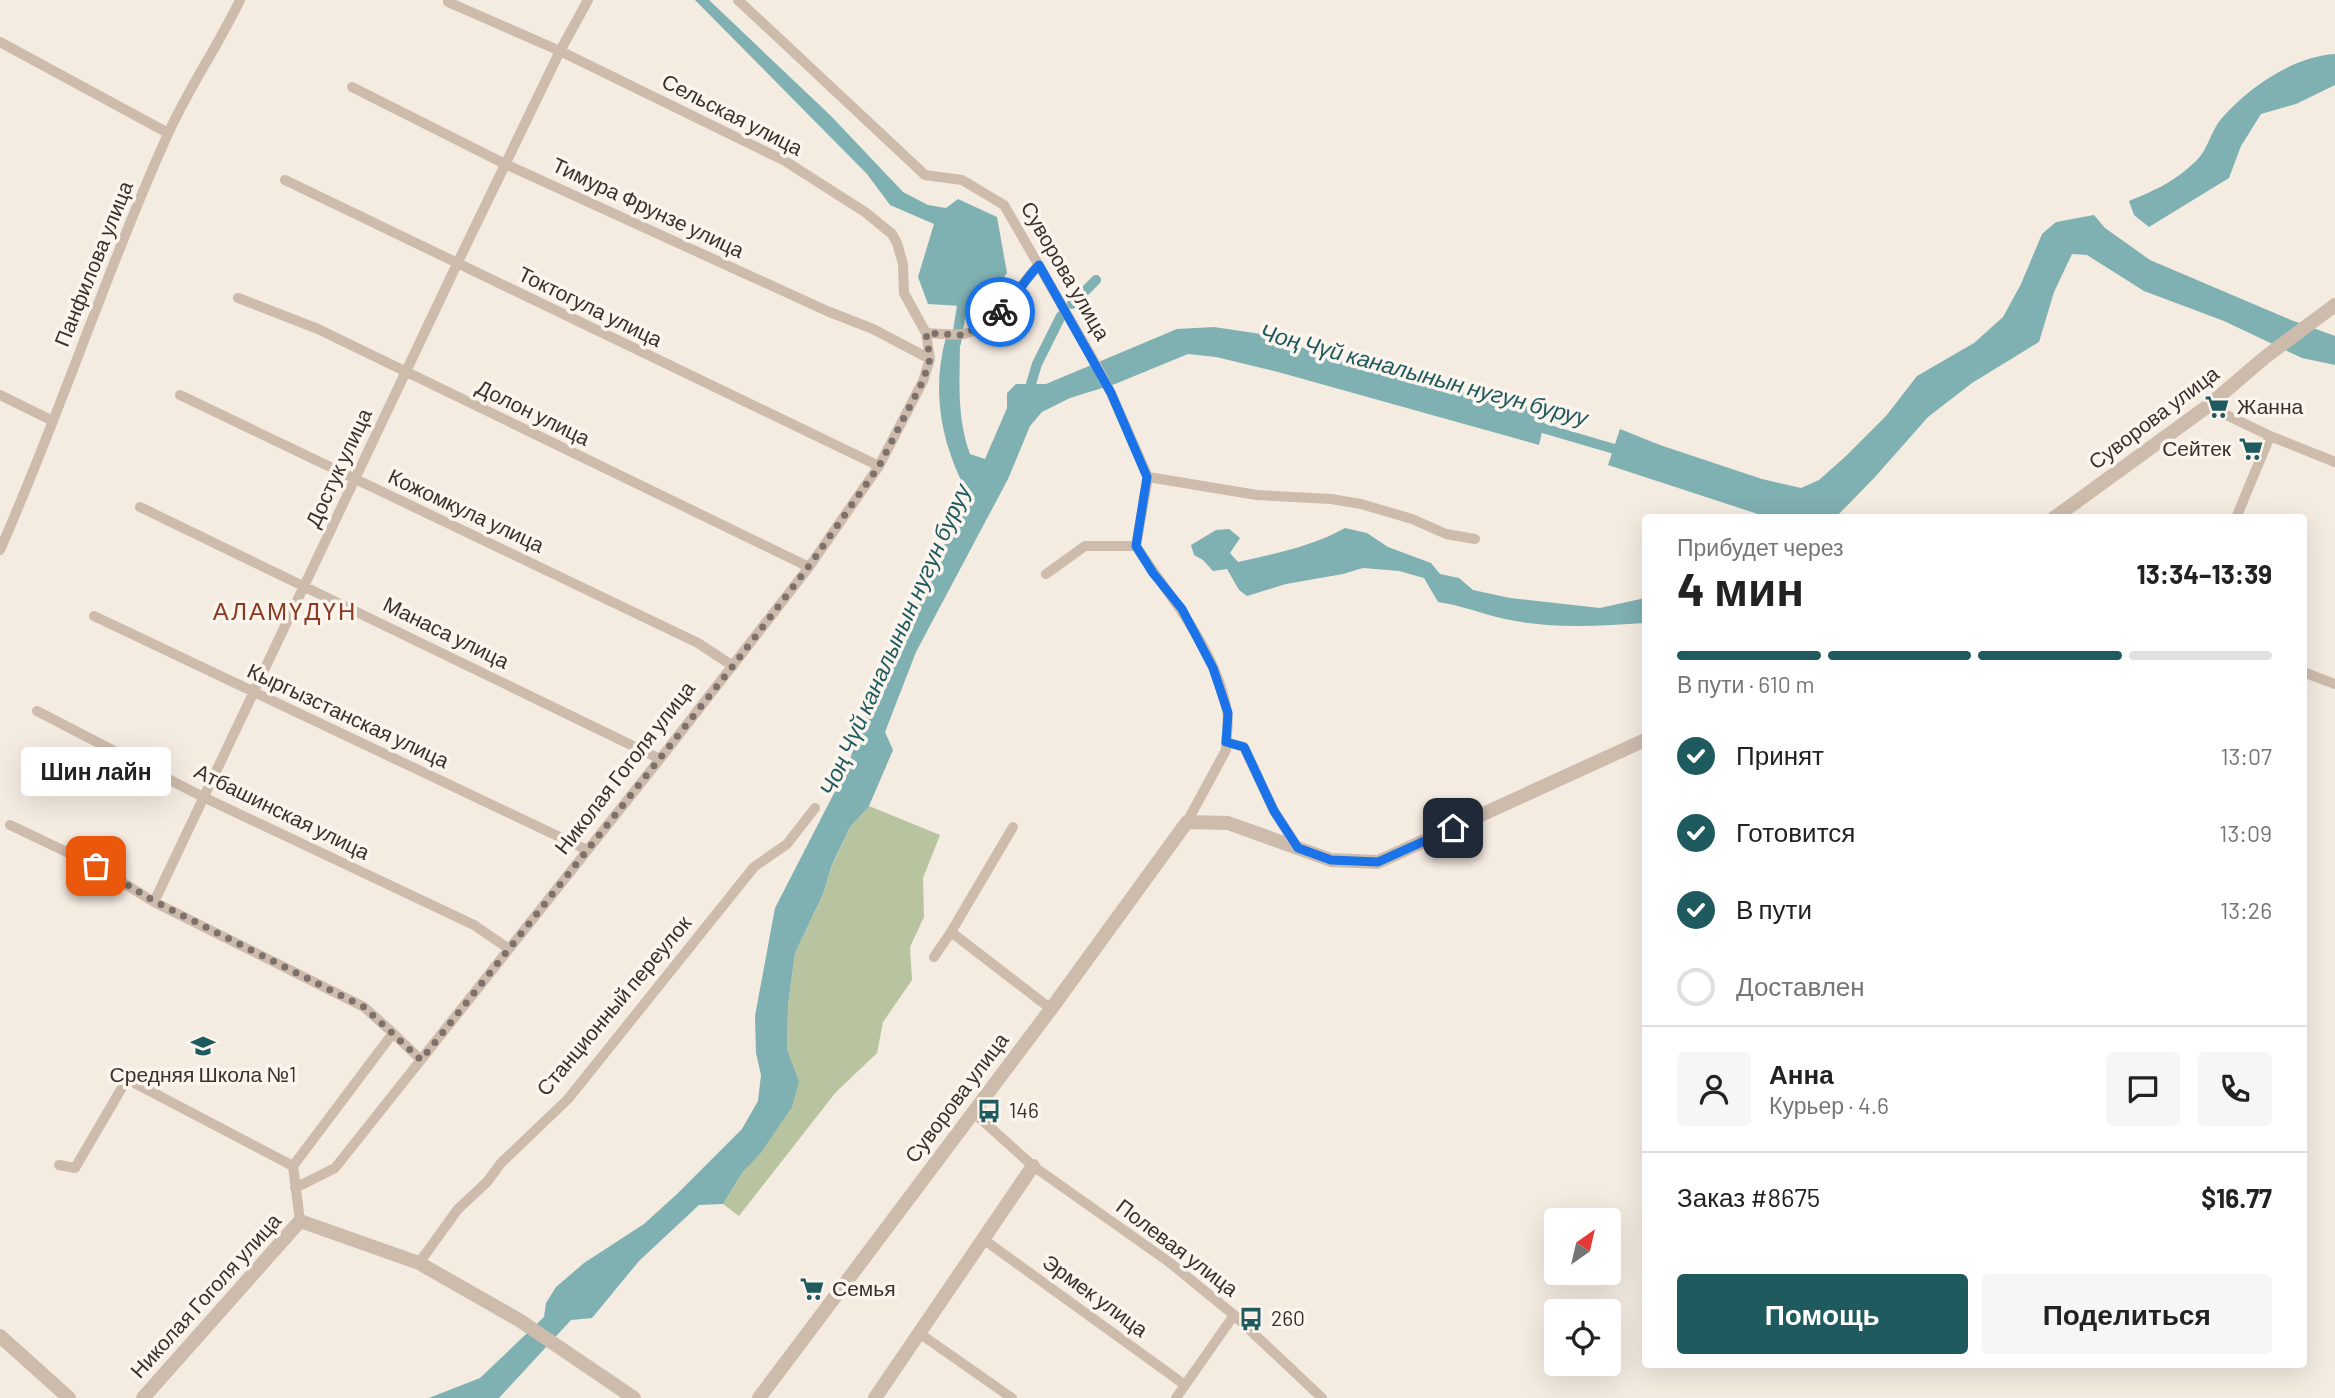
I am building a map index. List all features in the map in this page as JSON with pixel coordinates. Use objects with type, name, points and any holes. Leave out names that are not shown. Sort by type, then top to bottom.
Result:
[{"type":"street","name":"Панфилова улица","points":[[0,550],[27,489],[168,133],[240,0]]},
{"type":"street","name":"Достук улица","points":[[154,901],[505,164],[588,0]]},
{"type":"street","name":"Суворова улица","points":[[738,0],[925,175],[962,180],[1004,205],[1111,393],[1147,477]]},
{"type":"street","name":"Сельская улица","points":[[449,2],[560,51],[785,161],[881,225],[897,243],[903,264],[904,293],[926,333]]},
{"type":"street","points":[[0,42],[168,133]]},
{"type":"street","name":"Тимура Фрунзе улица","points":[[352,87],[505,164],[827,311],[873,329],[930,359]]},
{"type":"street","name":"Токтогула улица","points":[[285,180],[879,466]]},
{"type":"street","points":[[926,333],[962,335],[986,323],[1011,302],[1025,279],[1039,265]]},
{"type":"street","name":"Долон улица","points":[[238,298],[318,329],[809,566]]},
{"type":"street","name":"Суворова улица","points":[[2060,514],[2208,406],[2335,305]]},
{"type":"street","name":"Николая Гоголя улица","points":[[295,1188],[335,1168],[660,759],[809,566],[879,466],[923,381],[930,359],[926,333]]},
{"type":"street","points":[[0,395],[53,421]]},
{"type":"street","name":"Кожомкула улица","points":[[180,395],[698,643],[733,666]]},
{"type":"street","points":[[2208,406],[2270,436],[2335,462]]},
{"type":"street","points":[[2238,514],[2270,436]]},
{"type":"street","points":[[1046,574],[1085,546],[1136,546],[1147,477],[1257,495],[1331,499],[1361,504],[1412,519],[1453,536],[1475,539]]},
{"type":"street","name":"Манаса улица","points":[[140,506],[660,759]]},
{"type":"street","name":"Суворова улица","points":[[759,1398],[1051,1009],[1187,822],[1226,750],[1228,713],[1213,668],[1182,609],[1153,573],[1136,546]]},
{"type":"street","name":"Кыргызстанская улица","points":[[93,616],[587,850]]},
{"type":"street","points":[[2307,673],[2335,684]]},
{"type":"street","name":"Атбашинская улица","points":[[37,711],[203,797],[474,925],[509,949]]},
{"type":"street","points":[[1187,822],[1228,823],[1331,860],[1378,862],[1642,741]]},
{"type":"street","points":[[1226,742],[1244,747],[1274,811],[1298,848]]},
{"type":"street","name":"Станционный переулок","points":[[419,1263],[458,1209],[487,1182],[501,1163],[568,1099],[754,867],[787,844],[815,808]]},
{"type":"street","points":[[10,825],[96,866],[154,901],[364,1007],[421,1060]]},
{"type":"street","points":[[934,957],[1013,827]]},
{"type":"street","points":[[951,932],[1051,1009]]},
{"type":"street","points":[[393,1033],[293,1166],[300,1221],[419,1263],[519,1320],[634,1398]]},
{"type":"street","points":[[59,1165],[75,1168],[127,1079],[293,1166]]},
{"type":"street","name":"Полевая улица","points":[[972,1111],[1033,1166],[1170,1262],[1234,1315],[1321,1398]]},
{"type":"street","points":[[875,1398],[1033,1166]]},
{"type":"street","name":"Николая Гоголя улица","points":[[143,1398],[300,1221]]},
{"type":"street","name":"Эрмек улица","points":[[983,1239],[1185,1385]]},
{"type":"street","points":[[1176,1398],[1234,1315]]},
{"type":"street","points":[[919,1333],[1012,1398]]},
{"type":"street","points":[[0,1336],[69,1398]]},
{"type":"green space","points":[[869,806],[940,835],[923,878],[924,917],[910,947],[912,980],[883,1022],[877,1053],[836,1092],[739,1216],[723,1204],[742,1173],[760,1154],[799,1081],[787,1049],[788,1005],[795,953],[850,827]]},
{"type":"water","points":[[695,0],[709,0],[831,116],[903,192],[928,205],[946,208],[958,199],[997,217],[1007,273],[988,299],[962,306],[928,304],[918,277],[934,224],[890,205],[867,174]]},
{"type":"water","points":[[2335,54],[2335,85],[2296,104],[2261,114],[2241,146],[2229,178],[2149,227],[2134,215],[2129,201],[2165,184],[2197,160],[2221,119],[2258,85],[2287,67],[2319,56]]},
{"type":"water","points":[[2094,215],[2105,228],[2150,260],[2335,336],[2335,365],[2302,358],[2224,321],[2144,291],[2087,255],[2072,254],[2054,292],[2039,342],[1972,383],[1928,417],[1839,514],[1758,514],[1608,465],[1620,429],[1762,479],[1801,488],[1819,480],[1886,416],[1917,376],[1974,343],[2003,317],[2021,284],[2042,234],[2056,222]]},
{"type":"water","points":[[1214,327],[1261,334],[1384,374],[1547,411],[1539,445],[1278,372],[1216,357],[1188,354],[1115,384],[1070,398],[1042,412],[1030,426],[1008,479],[916,652],[885,732],[893,750],[869,806],[850,827],[795,953],[788,1005],[787,1049],[799,1081],[792,1107],[760,1154],[742,1173],[723,1204],[699,1205],[639,1261],[592,1318],[571,1320],[499,1398],[429,1398],[480,1378],[544,1317],[546,1303],[556,1287],[584,1263],[644,1224],[677,1194],[742,1129],[758,1101],[761,1075],[756,1053],[755,1016],[775,908],[847,768],[861,726],[968,494],[951,456],[941,417],[939,378],[946,337],[960,338],[960,397],[966,440],[970,454],[985,459],[1007,408],[1007,393],[1016,384],[1046,384],[1177,329]]},
{"type":"water","points":[[1345,528],[1367,533],[1388,547],[1431,563],[1440,574],[1459,578],[1473,590],[1510,598],[1600,608],[1642,599],[1642,623],[1557,625],[1505,619],[1438,602],[1424,578],[1399,571],[1363,568],[1286,584],[1247,596],[1239,590],[1227,569],[1213,571],[1194,555],[1191,545],[1216,530],[1229,529],[1240,538],[1230,553],[1238,562],[1307,545]]},
{"type":"waterway","points":[[1072,304],[1096,280]]},
{"type":"waterway","points":[[956,343],[962,306]]},
{"type":"waterway","points":[[1035,397],[1031,384],[1037,364],[1061,316]]},
{"type":"waterway","name":"Чоң Чүй каналынын нугун буруу","points":[[1529,424],[1628,453]]},
{"type":"way so far","points":[[96,866],[154,901],[364,1007],[421,1060],[733,666],[809,566],[879,466],[923,381],[930,359],[926,333],[962,335],[986,323],[1000,312]]},
{"type":"place","name":"Жанна","points":[[2217,407]]},
{"type":"place","name":"Сейтек","points":[[2251,449]]},
{"type":"place","name":"Шин лайн","points":[[96,866]]},
{"type":"place","name":"Средняя Школа №1","points":[[203,1046]]},
{"type":"place","name":"146","points":[[989,1111]]},
{"type":"place","name":"Семья","points":[[812,1289]]},
{"type":"place","name":"260","points":[[1251,1319]]},
{"type":"district","name":"АЛАМҮДҮН","points":[[285,612]]},
{"type":"route","points":[[1000,312],[1039,265],[1111,393],[1147,477],[1136,546],[1153,573],[1182,609],[1213,668],[1228,713],[1226,742],[1244,747],[1274,811],[1298,848],[1331,860],[1378,862],[1453,828]]}]
